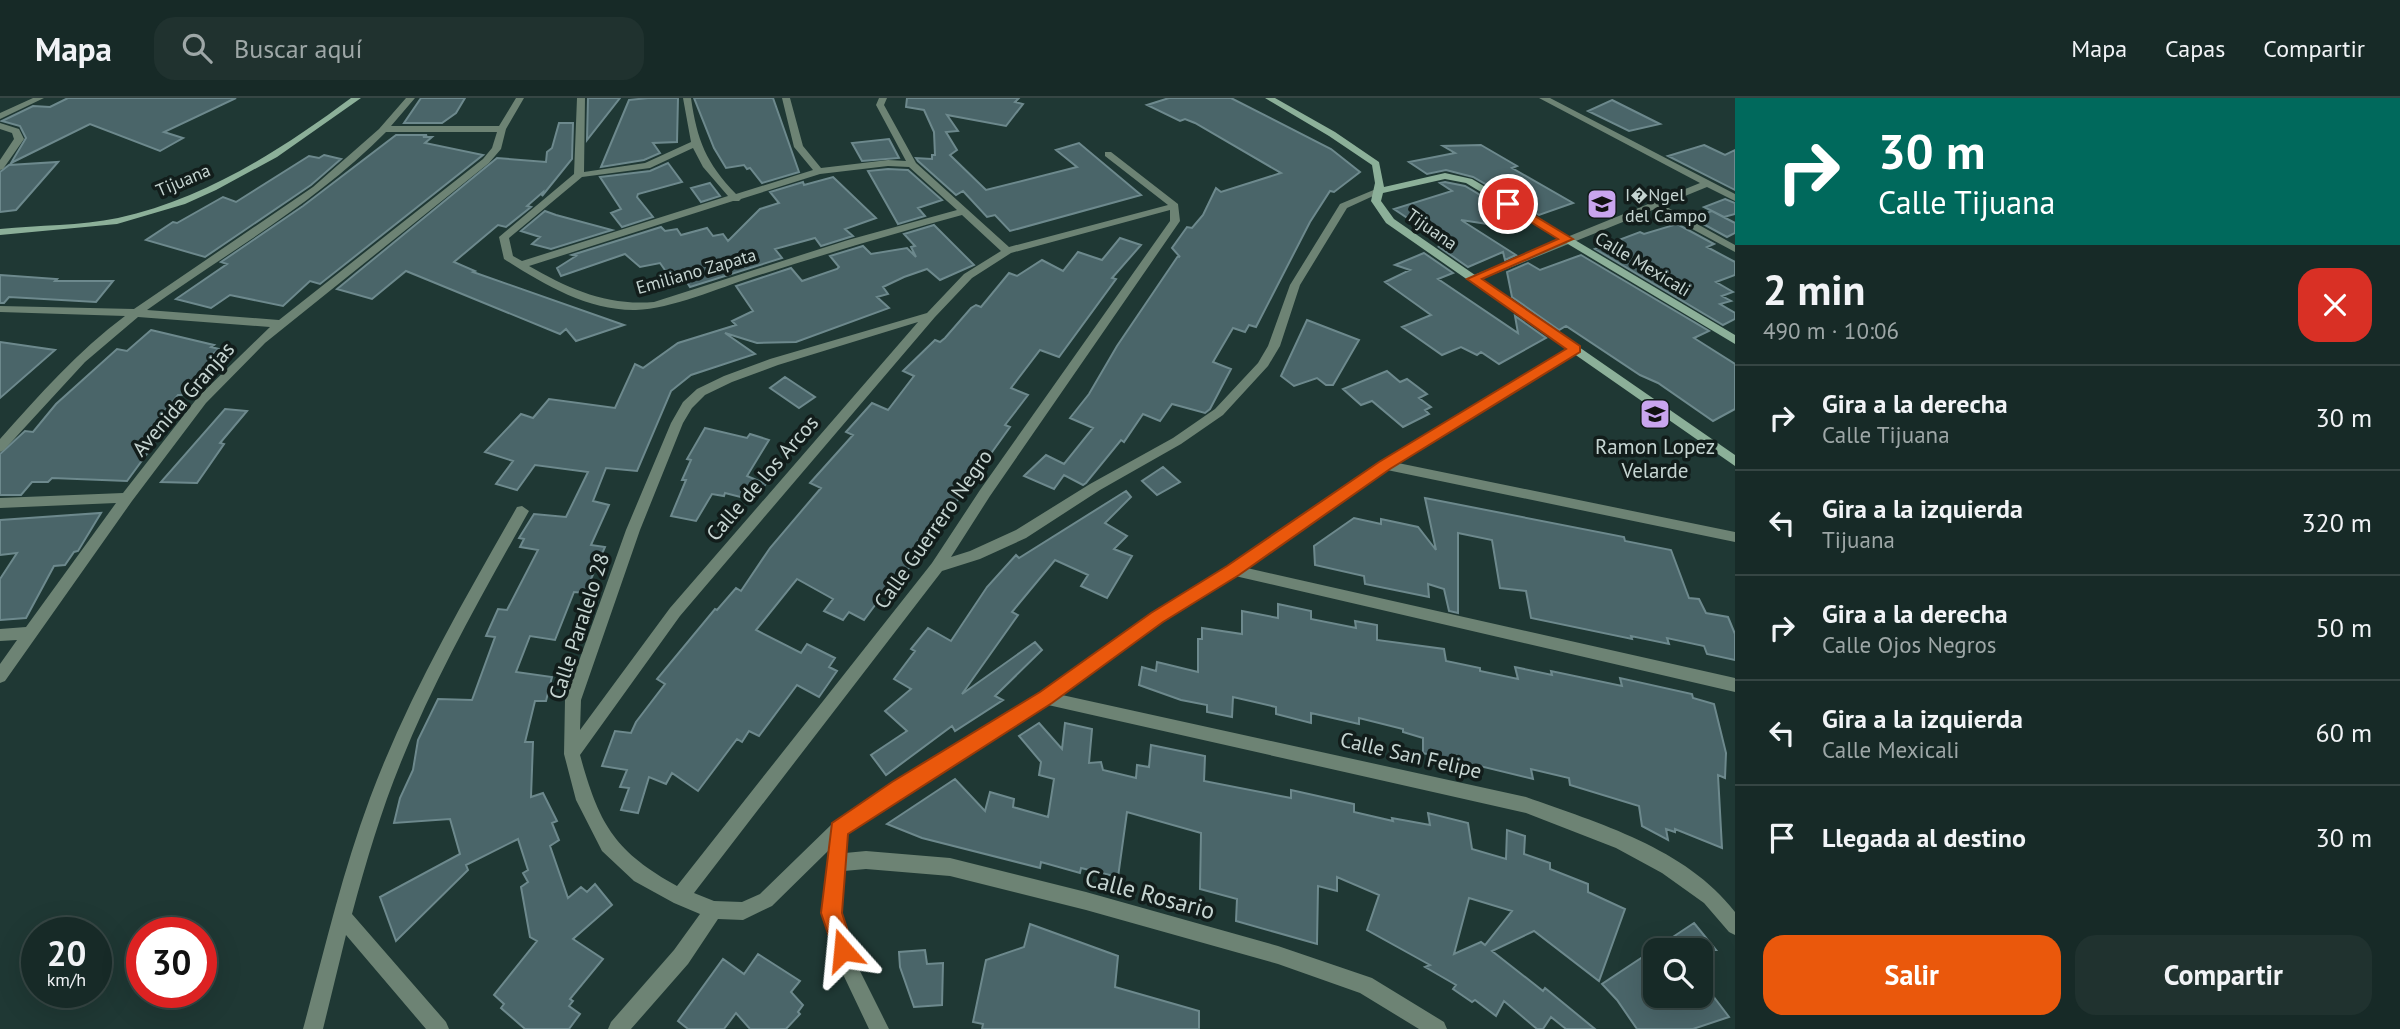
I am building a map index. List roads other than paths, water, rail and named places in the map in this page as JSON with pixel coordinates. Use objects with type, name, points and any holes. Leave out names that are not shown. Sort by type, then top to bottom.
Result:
[{"type":"main road","name":"Tijuana","points":[[0,232],[97,224],[141,215],[176,203],[253,166],[357,98]]},
{"type":"main road","name":"Tijuana","points":[[1269,98],[1376,164],[1380,172],[1377,201],[1390,221],[1735,461]]},
{"type":"main road","name":"Calle Mexicali","points":[[1379,191],[1446,176],[1459,177],[1735,340]]},
{"type":"street","points":[[0,116],[40,98]]},
{"type":"street","points":[[0,447],[53,386],[93,347],[135,313],[313,192],[387,129],[411,98]]},
{"type":"street","name":"Avenida Granjas","points":[[0,676],[127,498],[202,400],[237,363],[281,324],[486,161],[496,149],[502,130],[520,98]]},
{"type":"street","points":[[579,175],[581,98]]},
{"type":"street","points":[[687,98],[694,144],[710,175],[736,199]]},
{"type":"street","points":[[786,98],[799,147],[819,172]]},
{"type":"street","points":[[883,98],[880,104],[912,164],[1007,251]]},
{"type":"street","points":[[1542,98],[1735,198]]},
{"type":"street","points":[[0,126],[16,131],[19,138],[0,167]]},
{"type":"street","points":[[387,129],[502,130]]},
{"type":"street","points":[[694,144],[647,166],[579,175],[504,237],[508,257],[520,265],[819,172],[888,163],[912,164]]},
{"type":"street","points":[[1108,154],[1175,206]]},
{"type":"street","points":[[1473,279],[1707,184]]},
{"type":"street","points":[[937,567],[975,555],[1021,534],[1219,412],[1262,366],[1274,346],[1295,285],[1342,206],[1379,191]]},
{"type":"street","name":"Calle de los Arcos","points":[[572,754],[675,612],[931,315],[968,276],[1007,251],[1175,206]]},
{"type":"street","name":"Calle Guerrero Negro","points":[[680,897],[937,567],[985,493],[1175,221],[1175,206]]},
{"type":"street","points":[[1657,206],[1735,249]]},
{"type":"street","name":"Emiliano Zapata","points":[[520,265],[556,286],[604,302],[639,307],[655,305],[852,242],[965,211]]},
{"type":"street","points":[[0,309],[135,313],[281,324]]},
{"type":"street","name":"Calle Paralelo 28","points":[[931,315],[763,366],[701,392],[687,405],[672,435],[633,530],[573,701],[572,754],[584,800],[608,845],[640,876],[680,897],[715,910],[743,911],[766,901],[839,829],[899,788],[1046,698],[1157,617],[1233,570],[1385,465],[1575,349]]},
{"type":"street","points":[[1385,465],[1735,537]]},
{"type":"street","points":[[0,503],[127,498]]},
{"type":"street","points":[[313,1029],[342,916],[379,796],[469,605],[522,511]]},
{"type":"street","points":[[1233,570],[1735,685]]},
{"type":"street","points":[[0,635],[32,633]]},
{"type":"street","name":"Calle San Felipe","points":[[1046,698],[1526,805],[1599,831],[1657,860],[1711,897],[1735,926]]},
{"type":"street","points":[[839,829],[831,913],[849,968],[879,1029]]},
{"type":"street","name":"Calle Rosario","points":[[835,863],[866,860],[950,867],[1086,901],[1278,955],[1365,985],[1437,1029]]},
{"type":"street","points":[[618,1029],[681,957],[715,910]]},
{"type":"street","points":[[342,916],[439,1029]]},
{"type":"place","name":"I�Ngel del Campo","points":[[1602,204]]},
{"type":"place","name":"Ramon Lopez Velarde","points":[[1655,414]]}]
